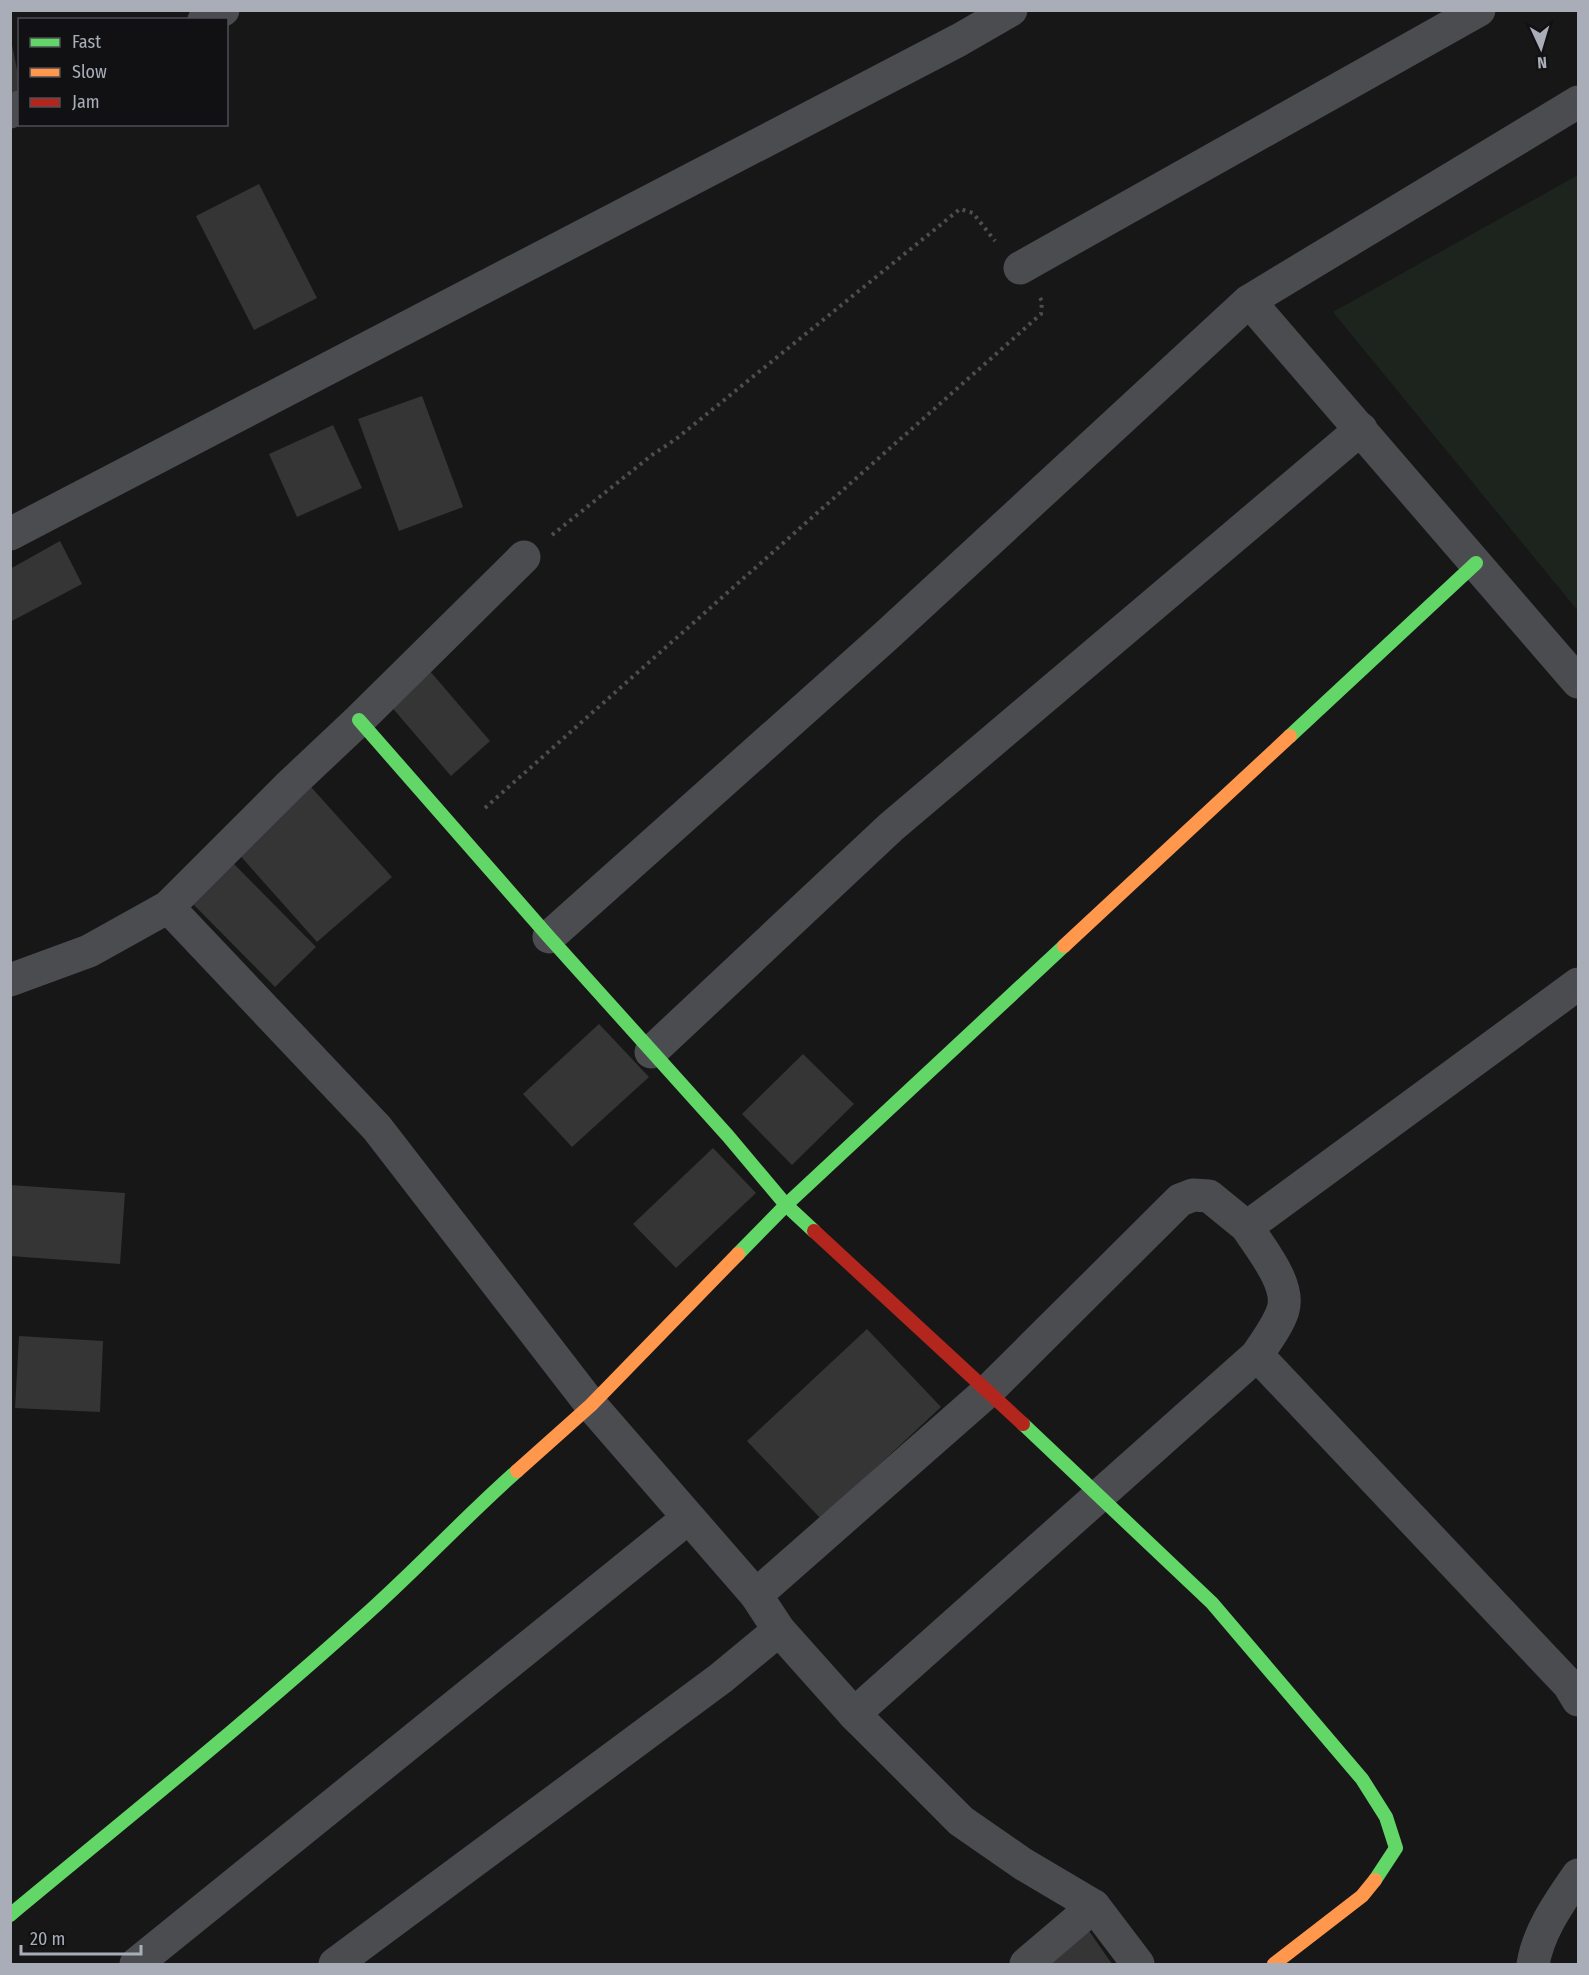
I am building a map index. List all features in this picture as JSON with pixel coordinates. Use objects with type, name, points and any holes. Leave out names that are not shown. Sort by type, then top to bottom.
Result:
[{"type":"street","points":[[208,18],[223,10]]},
{"type":"street","points":[[1020,268],[1479,10]]},
{"type":"street","points":[[10,534],[991,15]]},
{"type":"street","points":[[549,937],[886,636],[1249,301],[1578,102]]},
{"type":"street","points":[[1249,301],[1578,682]]},
{"type":"street","points":[[651,1052],[891,827],[1361,429]]},
{"type":"street","points":[[10,980],[89,951],[168,907],[524,557]]},
{"type":"street","points":[[10,1915],[355,1625],[470,1513],[591,1405],[786,1205],[1476,563]]},
{"type":"street","points":[[359,720],[651,1052],[728,1136],[786,1205],[988,1391],[1212,1603],[1362,1779],[1386,1817],[1396,1848],[1383,1870],[1362,1896],[1274,1965]]},
{"type":"street","points":[[168,907],[377,1128],[591,1405],[756,1595],[779,1630],[854,1714],[961,1821],[1023,1864],[1094,1906],[1138,1965]]},
{"type":"street","points":[[1247,1227],[1578,984]]},
{"type":"street","points":[[756,1595],[988,1391],[1180,1200],[1193,1195],[1209,1196],[1247,1227],[1281,1281],[1285,1299],[1283,1311],[1275,1328],[1257,1355],[854,1714]]},
{"type":"street","points":[[1257,1355],[1569,1685],[1578,1700]]},
{"type":"street","points":[[136,1965],[688,1518]]},
{"type":"street","points":[[335,1965],[722,1678],[779,1630]]},
{"type":"street","points":[[1533,1965],[1536,1947],[1549,1917],[1578,1875]]},
{"type":"street","points":[[1026,1965],[1094,1906]]},
{"type":"path","points":[[457,833],[1041,314],[1042,301],[1020,268],[973,213],[960,209],[685,432],[652,455],[524,557]]},
{"type":"shaded area","points":[[1578,175],[1578,611],[1333,312]]},
{"type":"building","points":[[10,35],[18,74],[18,108],[10,110]]},
{"type":"building","points":[[259,184],[317,298],[254,330],[196,216]]},
{"type":"building","points":[[422,396],[463,507],[399,531],[358,419]]},
{"type":"building","points":[[333,425],[362,488],[297,517],[269,454]]},
{"type":"building","points":[[60,541],[82,584],[10,622],[10,569]]},
{"type":"building","points":[[429,670],[490,741],[451,776],[389,704]]},
{"type":"building","points":[[311,787],[392,877],[317,942],[237,852]]},
{"type":"building","points":[[232,862],[316,947],[275,987],[192,903]]},
{"type":"building","points":[[599,1024],[649,1077],[572,1147],[523,1094]]},
{"type":"building","points":[[803,1054],[854,1104],[792,1165],[742,1114]]},
{"type":"building","points":[[713,1148],[756,1193],[676,1268],[633,1224]]},
{"type":"building","points":[[10,1185],[125,1193],[120,1264],[10,1256]]},
{"type":"building","points":[[867,1329],[941,1407],[821,1519],[747,1441]]},
{"type":"building","points":[[19,1336],[103,1341],[100,1412],[15,1408]]},
{"type":"building","points":[[1087,1928],[1112,1964],[1035,1964]]},
{"type":"traffic: fast","points":[[1290,736],[1476,563]]},
{"type":"traffic: fast","points":[[359,720],[549,937],[728,1136],[786,1205],[814,1231]]},
{"type":"traffic: fast","points":[[738,1254],[786,1205],[1064,946]]},
{"type":"traffic: fast","points":[[1023,1424],[1212,1603],[1362,1779],[1386,1817],[1396,1848],[1375,1880]]},
{"type":"traffic: fast","points":[[10,1915],[276,1694],[382,1600],[517,1471]]},
{"type":"traffic: slow","points":[[1064,946],[1290,736]]},
{"type":"traffic: slow","points":[[517,1471],[591,1405],[738,1254]]},
{"type":"traffic: slow","points":[[1274,1964],[1362,1896],[1375,1880]]},
{"type":"traffic: jam","points":[[814,1231],[1023,1424]]}]
